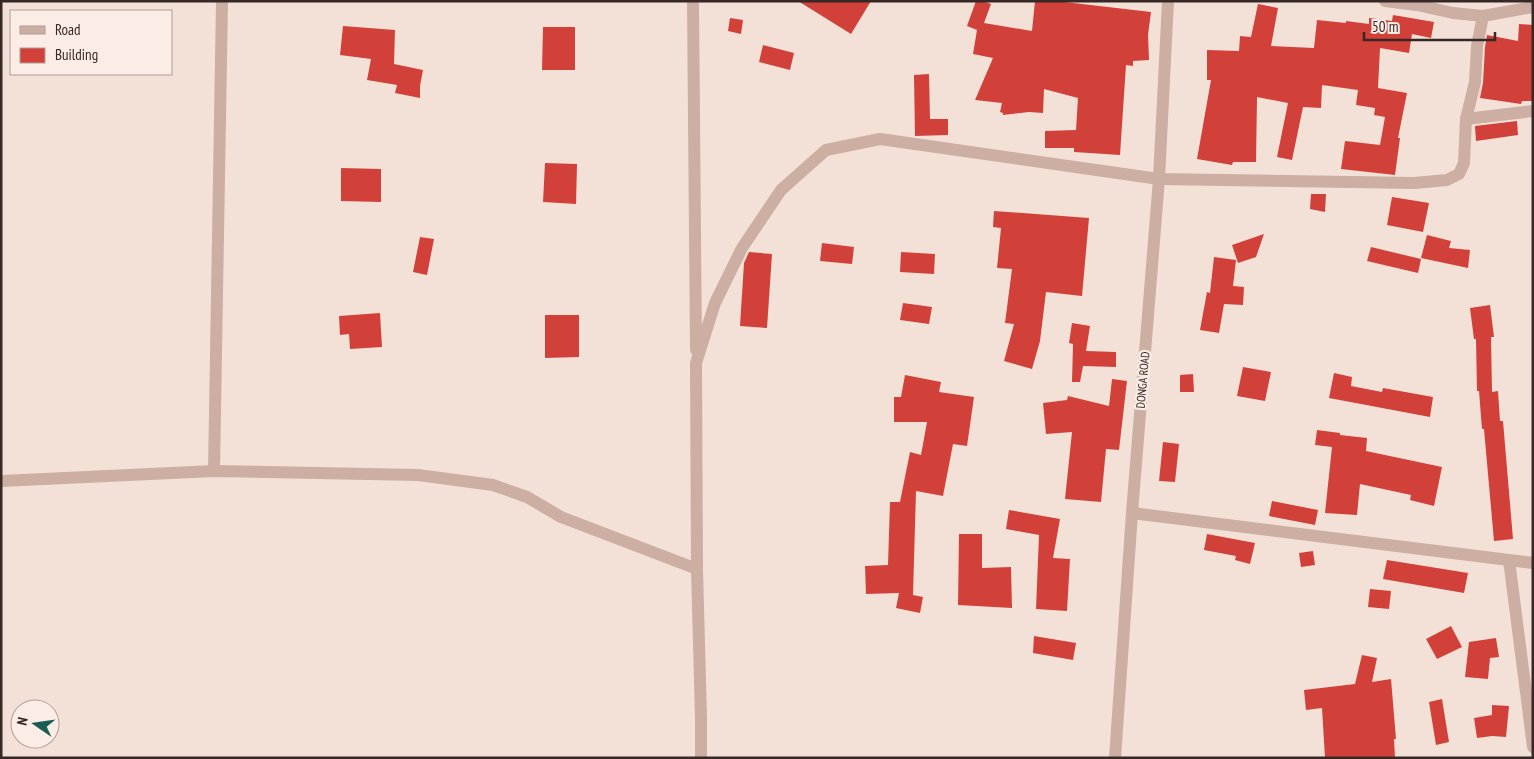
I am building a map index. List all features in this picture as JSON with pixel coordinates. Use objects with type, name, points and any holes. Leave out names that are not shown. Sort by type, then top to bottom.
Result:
[{"type":"street","points":[[214,472],[222,1]]},
{"type":"street","points":[[693,1],[697,569],[702,719],[700,758]]},
{"type":"street","name":"DONGA ROAD","points":[[1115,758],[1132,512],[1159,179],[1168,1]]},
{"type":"street","points":[[1384,1],[1417,5],[1453,13],[1483,16],[1533,8]]},
{"type":"street","points":[[696,362],[716,304],[742,248],[781,190],[826,150],[880,139],[1159,179],[1414,183],[1447,180],[1459,174],[1464,163],[1466,119],[1475,82],[1477,46],[1483,16]]},
{"type":"street","points":[[1466,119],[1533,111]]},
{"type":"street","points":[[1,481],[214,472],[418,475],[493,485],[527,497],[561,517],[697,569]]},
{"type":"street","points":[[1132,512],[1533,563]]},
{"type":"street","points":[[1509,560],[1533,747]]},
{"type":"building","points":[[798,1],[871,1],[851,34]]},
{"type":"building","points":[[976,1],[991,4],[984,23],[1032,31],[1035,1],[1056,1],[1151,12],[1148,35],[1149,60],[1133,61],[1133,66],[1126,65],[1120,155],[1074,152],[1074,148],[1045,148],[1045,131],[1076,130],[1078,98],[1044,89],[1043,113],[1029,112],[1003,115],[1000,112],[1002,103],[975,100],[993,58],[973,54],[977,30],[967,26]]},
{"type":"building","points":[[1258,4],[1278,8],[1271,46],[1314,48],[1317,20],[1369,24],[1369,18],[1392,21],[1393,15],[1434,22],[1431,38],[1412,34],[1409,53],[1380,48],[1378,88],[1407,93],[1398,138],[1400,138],[1395,175],[1341,169],[1345,141],[1380,145],[1385,117],[1374,115],[1375,108],[1356,105],[1358,90],[1322,85],[1321,108],[1303,107],[1292,160],[1277,157],[1288,103],[1257,97],[1256,162],[1233,162],[1232,165],[1197,159],[1211,80],[1207,80],[1207,50],[1239,51],[1240,36],[1251,37]]},
{"type":"building","points":[[730,18],[743,20],[741,34],[728,31]]},
{"type":"building","points":[[1519,24],[1533,25],[1533,101],[1522,101],[1521,104],[1480,98],[1487,35],[1518,41]]},
{"type":"building","points":[[343,26],[395,30],[394,64],[423,70],[420,98],[395,93],[397,85],[367,80],[371,59],[340,55]]},
{"type":"building","points":[[543,27],[575,27],[575,70],[542,70]]},
{"type":"building","points":[[763,45],[794,53],[790,70],[759,62]]},
{"type":"building","points":[[929,74],[930,119],[948,119],[948,135],[915,136],[914,75]]},
{"type":"building","points":[[1517,121],[1518,135],[1476,141],[1475,126]]},
{"type":"building","points":[[545,163],[577,164],[576,204],[543,202]]},
{"type":"building","points":[[341,168],[381,169],[381,202],[341,201]]},
{"type":"building","points":[[1311,194],[1326,194],[1325,212],[1310,209]]},
{"type":"building","points":[[1392,197],[1429,203],[1423,232],[1387,225]]},
{"type":"building","points":[[994,211],[1089,218],[1082,296],[1046,292],[1040,341],[1032,369],[1004,361],[1014,324],[1005,323],[1012,269],[997,268],[1001,228],[993,227]]},
{"type":"building","points":[[1264,234],[1256,257],[1238,263],[1232,245]]},
{"type":"building","points":[[1427,235],[1451,241],[1449,248],[1470,250],[1468,268],[1421,258]]},
{"type":"building","points":[[420,237],[434,239],[427,275],[413,272]]},
{"type":"building","points":[[822,243],[854,247],[852,264],[820,261]]},
{"type":"building","points":[[1371,247],[1421,259],[1418,273],[1367,261]]},
{"type":"building","points":[[749,252],[772,254],[767,328],[740,326],[744,263]]},
{"type":"building","points":[[901,252],[935,254],[934,274],[900,272]]},
{"type":"building","points":[[1214,257],[1236,260],[1233,286],[1244,287],[1243,305],[1224,304],[1219,333],[1200,330],[1207,292],[1210,293]]},
{"type":"building","points":[[903,303],[932,307],[929,324],[900,320]]},
{"type":"building","points":[[1490,305],[1494,337],[1491,337],[1492,392],[1498,391],[1500,421],[1503,421],[1513,539],[1494,541],[1484,429],[1482,429],[1479,391],[1477,391],[1476,339],[1474,339],[1470,308]]},
{"type":"building","points":[[380,313],[382,347],[350,349],[349,334],[340,335],[339,316]]},
{"type":"building","points":[[545,315],[579,315],[579,357],[545,358]]},
{"type":"building","points":[[1072,323],[1090,326],[1086,351],[1116,352],[1116,367],[1083,366],[1080,382],[1072,382],[1073,344],[1069,343]]},
{"type":"building","points":[[1243,367],[1271,372],[1265,401],[1237,396]]},
{"type":"building","points":[[1334,373],[1352,377],[1351,386],[1382,392],[1383,388],[1433,397],[1430,417],[1329,398]]},
{"type":"building","points":[[1193,374],[1194,392],[1180,392],[1180,375]]},
{"type":"building","points":[[905,375],[941,382],[939,392],[974,397],[967,446],[953,444],[943,496],[916,491],[913,595],[923,597],[920,613],[896,608],[899,593],[866,594],[865,566],[888,565],[890,502],[900,502],[910,452],[921,455],[927,422],[894,422],[894,397],[901,397]]},
{"type":"building","points":[[1112,379],[1127,381],[1119,450],[1106,449],[1101,502],[1065,499],[1072,432],[1046,434],[1043,403],[1067,400],[1068,396],[1109,406]]},
{"type":"building","points":[[1317,430],[1367,438],[1366,451],[1442,467],[1434,506],[1410,500],[1411,495],[1360,484],[1357,515],[1325,513],[1332,447],[1315,445]]},
{"type":"building","points":[[1163,442],[1179,444],[1175,482],[1159,481]]},
{"type":"building","points":[[1272,501],[1318,510],[1315,525],[1269,516]]},
{"type":"building","points":[[1009,510],[1060,519],[1053,558],[1070,559],[1067,611],[1036,609],[1039,535],[1006,529]]},
{"type":"building","points":[[959,534],[982,534],[982,568],[1011,567],[1012,608],[958,605]]},
{"type":"building","points":[[1207,534],[1255,543],[1250,564],[1235,560],[1236,556],[1204,550]]},
{"type":"building","points":[[1313,551],[1315,565],[1301,567],[1299,553]]},
{"type":"building","points":[[1387,560],[1468,573],[1464,593],[1383,579]]},
{"type":"building","points":[[1370,589],[1391,591],[1389,609],[1368,607]]},
{"type":"building","points":[[1451,626],[1462,647],[1437,659],[1426,639]]},
{"type":"building","points":[[1034,636],[1076,643],[1073,660],[1033,653]]},
{"type":"building","points":[[1496,638],[1499,657],[1490,658],[1488,679],[1465,677],[1469,642]]},
{"type":"building","points":[[1362,655],[1377,658],[1372,682],[1391,679],[1396,739],[1394,739],[1395,758],[1325,758],[1322,708],[1306,710],[1304,690],[1355,684]]},
{"type":"building","points":[[1442,699],[1449,742],[1436,745],[1429,702]]},
{"type":"building","points":[[1492,705],[1509,706],[1506,737],[1477,738],[1474,718],[1492,715]]}]
